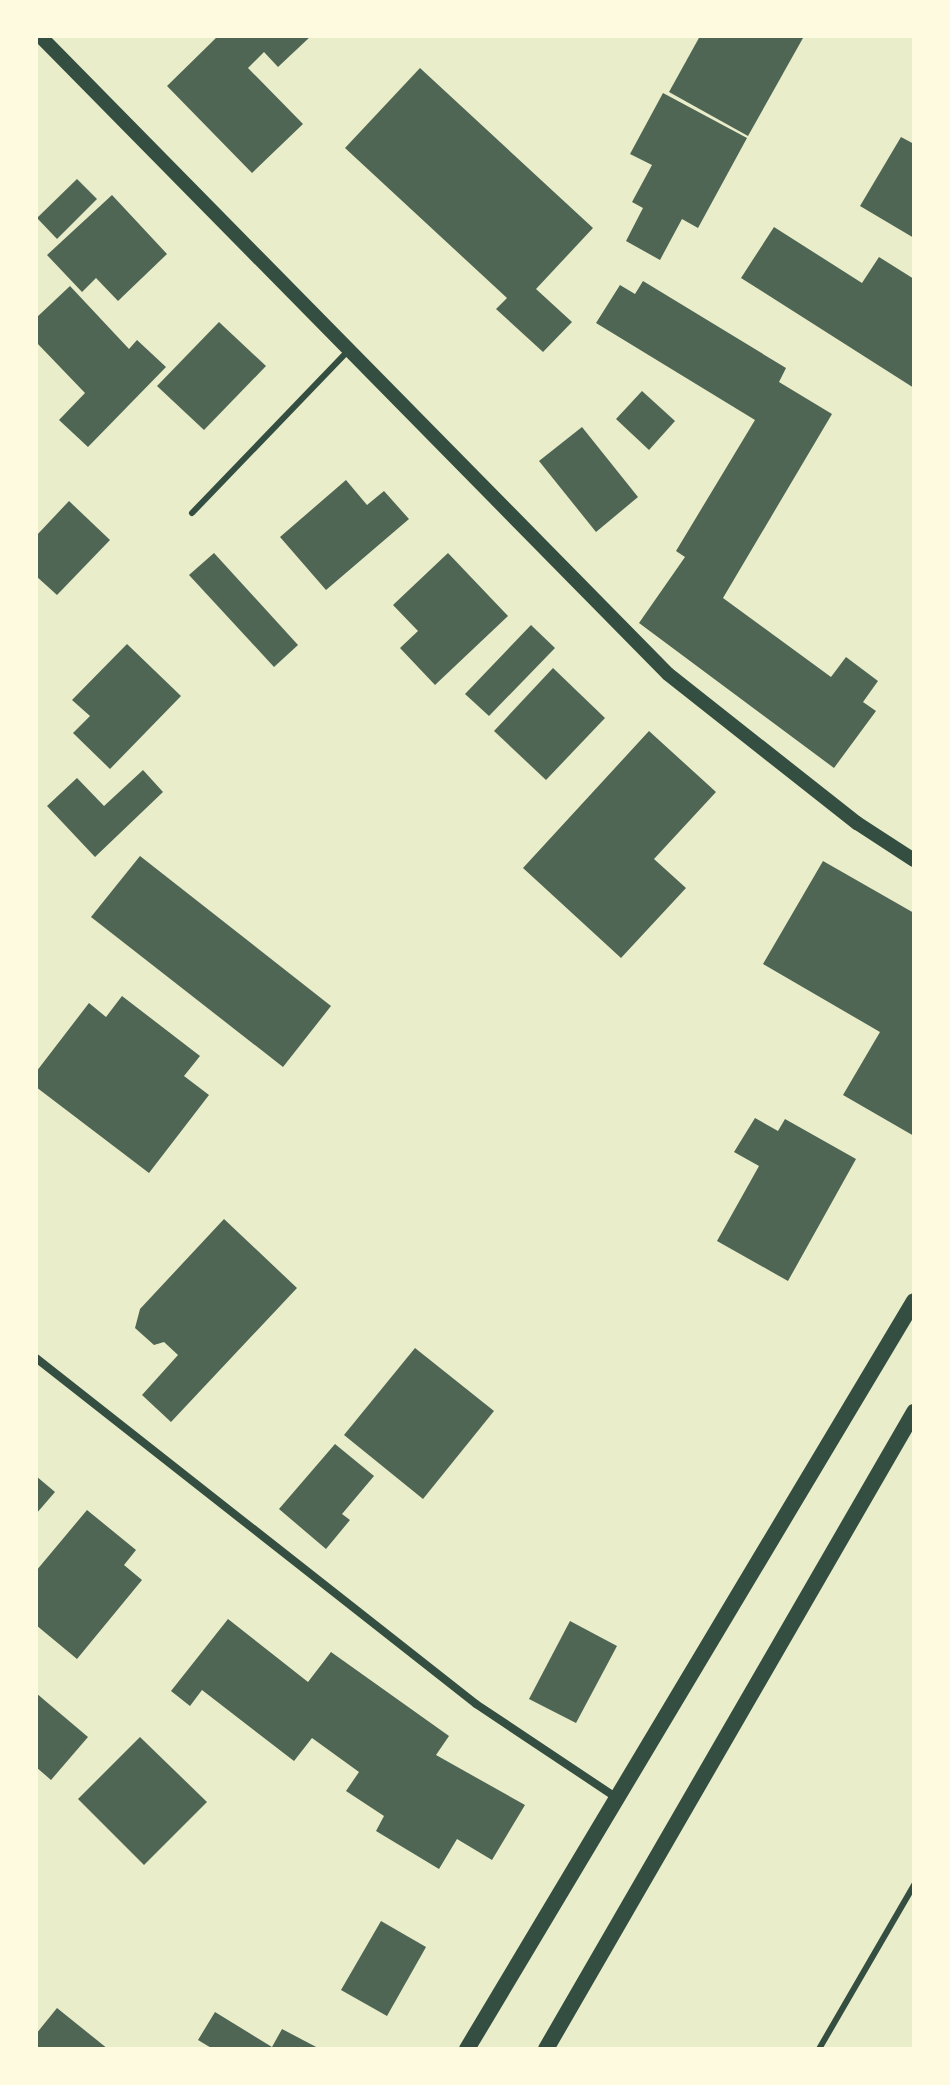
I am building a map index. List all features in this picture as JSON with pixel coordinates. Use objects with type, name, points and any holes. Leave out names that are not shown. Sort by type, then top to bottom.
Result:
[{"type":"main road","points":[[467,2049],[614,1796],[914,1301]]},
{"type":"main road","points":[[546,2049],[914,1412]]},
{"type":"street","points":[[40,36],[668,674],[857,823],[914,860]]},
{"type":"street","points":[[36,1358],[476,1704],[614,1796]]},
{"type":"lane","points":[[192,513],[349,350]]},
{"type":"lane","points":[[819,2049],[914,1885]]},
{"type":"building","points":[[218,36],[311,36],[278,67],[264,52],[248,68],[303,124],[252,173],[167,86]]},
{"type":"building","points":[[700,36],[803,38],[748,136],[669,92]]},
{"type":"building","points":[[420,68],[593,228],[536,289],[572,322],[543,352],[496,309],[507,298],[345,148]]},
{"type":"building","points":[[663,93],[747,138],[698,228],[682,219],[660,260],[626,241],[643,208],[632,202],[652,165],[630,154]]},
{"type":"building","points":[[901,137],[914,144],[914,238],[860,206]]},
{"type":"building","points":[[77,179],[97,199],[57,239],[37,218]]},
{"type":"building","points":[[112,195],[167,254],[118,301],[96,278],[82,292],[47,255]]},
{"type":"building","points":[[774,227],[862,283],[879,257],[914,279],[914,388],[741,278]]},
{"type":"building","points":[[643,281],[786,368],[779,382],[832,414],[723,598],[831,677],[846,657],[878,681],[863,702],[876,711],[834,768],[639,623],[685,557],[676,551],[755,420],[596,323],[620,285],[635,294]]},
{"type":"building","points":[[70,286],[129,349],[137,340],[166,367],[88,447],[59,420],[85,393],[36,342],[36,318]]},
{"type":"building","points":[[219,322],[266,366],[204,430],[157,386]]},
{"type":"building","points":[[642,391],[675,421],[649,450],[616,419]]},
{"type":"building","points":[[582,427],[638,497],[596,532],[539,461]]},
{"type":"building","points":[[346,480],[367,505],[384,491],[409,519],[326,590],[280,537]]},
{"type":"building","points":[[69,501],[110,540],[57,595],[36,576],[36,536]]},
{"type":"building","points":[[214,553],[298,645],[274,667],[189,575]]},
{"type":"building","points":[[448,553],[508,616],[435,685],[400,648],[418,631],[393,605]]},
{"type":"building","points":[[531,625],[555,648],[489,716],[465,694]]},
{"type":"building","points":[[127,644],[181,696],[110,769],[73,733],[90,716],[72,700]]},
{"type":"building","points":[[553,668],[605,718],[546,780],[494,731]]},
{"type":"building","points":[[649,731],[716,792],[654,859],[686,888],[621,958],[523,868]]},
{"type":"building","points":[[143,770],[163,792],[95,857],[47,806],[77,778],[104,806]]},
{"type":"building","points":[[140,856],[331,1006],[283,1067],[91,917]]},
{"type":"building","points":[[823,861],[914,913],[914,1136],[843,1095],[880,1032],[763,964]]},
{"type":"building","points":[[122,996],[200,1056],[184,1076],[209,1095],[149,1173],[36,1087],[36,1072],[89,1003],[106,1017]]},
{"type":"building","points":[[755,1118],[778,1131],[785,1119],[856,1159],[788,1281],[717,1241],[759,1166],[734,1152]]},
{"type":"building","points":[[224,1219],[297,1288],[171,1422],[142,1395],[178,1355],[164,1342],[154,1345],[135,1328],[140,1309]]},
{"type":"building","points":[[415,1348],[494,1411],[423,1499],[344,1435]]},
{"type":"building","points":[[335,1444],[374,1476],[342,1514],[350,1520],[326,1549],[279,1509]]},
{"type":"building","points":[[36,1476],[55,1492],[36,1514]]},
{"type":"building","points":[[87,1510],[136,1550],[124,1565],[142,1580],[77,1659],[36,1625],[36,1571]]},
{"type":"building","points":[[228,1619],[308,1682],[331,1652],[449,1736],[436,1755],[525,1805],[492,1860],[457,1839],[439,1869],[376,1831],[384,1816],[346,1791],[359,1772],[312,1738],[294,1761],[202,1690],[190,1706],[171,1691]]},
{"type":"building","points":[[570,1621],[617,1646],[576,1723],[529,1699]]},
{"type":"building","points":[[36,1693],[88,1737],[51,1780],[36,1767]]},
{"type":"building","points":[[140,1737],[207,1802],[144,1865],[78,1799]]},
{"type":"building","points":[[381,1921],[426,1947],[387,2016],[341,1990]]},
{"type":"building","points":[[57,2008],[108,2049],[36,2049],[36,2034]]},
{"type":"building","points":[[215,2012],[272,2047],[282,2029],[320,2049],[213,2049],[198,2040]]}]
